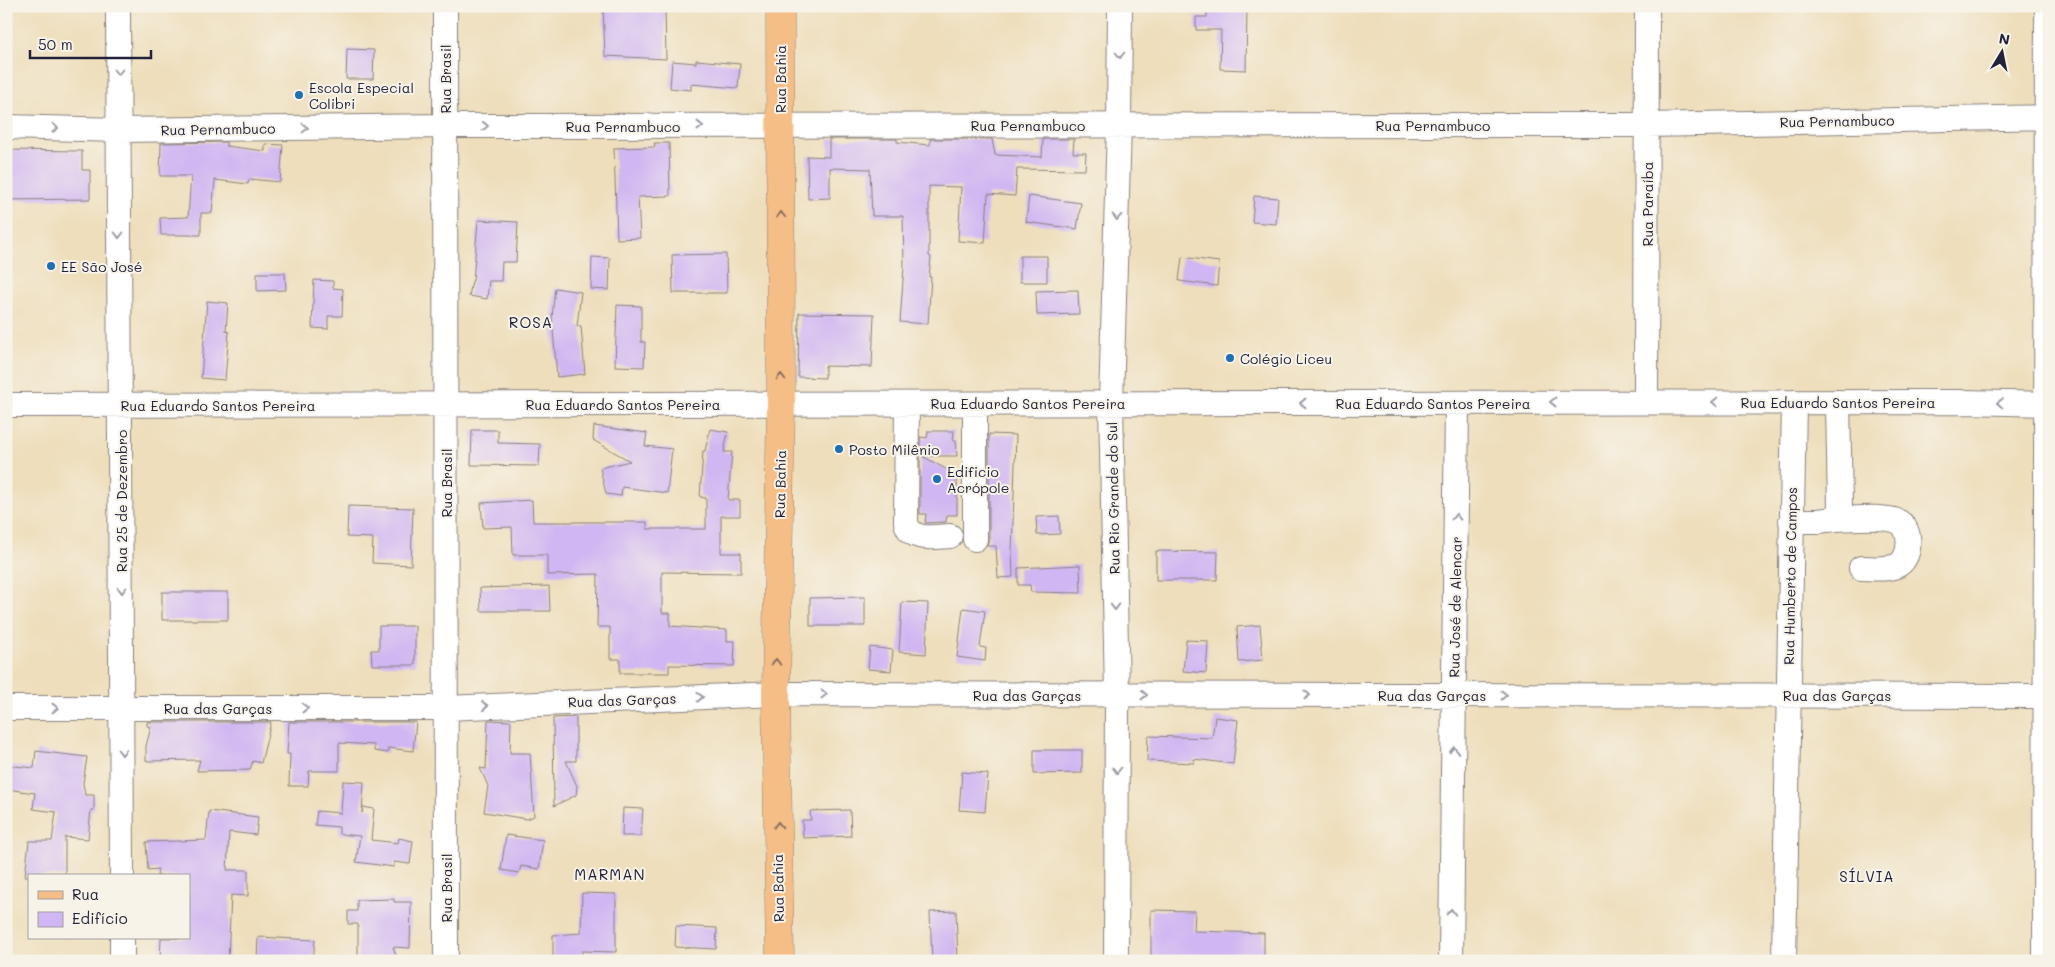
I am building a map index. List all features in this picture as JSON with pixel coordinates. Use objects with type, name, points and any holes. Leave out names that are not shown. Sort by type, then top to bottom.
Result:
[{"type":"main road","name":"Rua Bahia","points":[[780,6],[781,404],[776,694],[780,961]]},
{"type":"street","name":"Rua 25 de Dezembro","points":[[118,6],[122,874]]},
{"type":"street","name":"Rua Brasil","points":[[445,6],[446,961]]},
{"type":"street","name":"Rua Rio Grande do Sul","points":[[1116,961],[1117,695],[1111,403],[1120,125],[1120,6]]},
{"type":"street","name":"Rua Paraíba","points":[[1646,402],[1647,6]]},
{"type":"street","points":[[2046,961],[2047,6]]},
{"type":"street","name":"Rua Pernambuco","points":[[6,127],[119,130],[445,126],[1647,125],[2048,117]]},
{"type":"street","name":"Rua Eduardo Santos Pereira","points":[[6,405],[1646,402],[2048,404]]},
{"type":"street","name":"Rua Humberto de Campos","points":[[1784,961],[1787,694],[1794,402]]},
{"type":"street","points":[[1835,519],[1840,508],[1838,402]]},
{"type":"street","name":"Rua José de Alencar","points":[[1451,961],[1457,403]]},
{"type":"street","points":[[908,404],[907,530],[924,537],[950,536]]},
{"type":"street","points":[[975,404],[975,539]]},
{"type":"street","points":[[1791,520],[1887,520],[1898,521],[1904,526],[1908,532],[1907,556],[1902,562],[1896,566],[1862,568]]},
{"type":"street","name":"Rua das Garças","points":[[6,708],[446,708],[776,694],[1787,694],[2047,696]]},
{"type":"street","points":[[122,940],[122,961]]},
{"type":"building","points":[[603,6],[665,6],[666,59],[605,56]]},
{"type":"building","points":[[1207,6],[1247,6],[1246,70],[1220,69],[1221,30],[1196,30],[1196,17],[1207,17]]},
{"type":"building","points":[[347,49],[374,50],[373,79],[346,79]]},
{"type":"building","points":[[696,60],[740,64],[738,88],[691,84],[691,90],[670,88],[672,61],[696,63]]},
{"type":"building","points":[[829,139],[897,139],[897,142],[930,145],[930,139],[992,139],[995,155],[1042,157],[1043,139],[1074,139],[1073,153],[1086,153],[1085,170],[1017,169],[1015,196],[988,194],[985,243],[958,241],[961,187],[929,186],[929,256],[931,257],[929,277],[931,277],[928,324],[900,322],[904,266],[903,216],[872,216],[870,169],[830,168],[830,198],[808,199],[807,156],[829,157]]},
{"type":"building","points":[[226,142],[226,146],[265,151],[265,144],[283,145],[280,182],[249,179],[248,184],[215,180],[212,213],[201,213],[201,235],[161,235],[160,218],[188,217],[191,176],[160,176],[161,143]]},
{"type":"building","points":[[654,143],[669,143],[670,196],[638,197],[640,238],[617,239],[614,148],[655,147]]},
{"type":"building","points":[[6,150],[82,151],[82,170],[90,170],[90,199],[6,200]]},
{"type":"building","points":[[1029,196],[1081,203],[1077,229],[1026,222]]},
{"type":"building","points":[[1254,196],[1278,198],[1276,224],[1252,222]]},
{"type":"building","points":[[478,220],[518,222],[516,262],[502,262],[501,281],[489,281],[487,299],[469,296],[473,281]]},
{"type":"building","points":[[726,254],[727,293],[673,293],[672,255]]},
{"type":"building","points":[[1020,256],[1047,256],[1047,282],[1020,282]]},
{"type":"building","points":[[592,257],[610,258],[609,290],[591,289]]},
{"type":"building","points":[[1182,257],[1219,262],[1217,286],[1179,281]]},
{"type":"building","points":[[257,273],[285,273],[286,290],[257,291]]},
{"type":"building","points":[[314,280],[333,281],[333,288],[343,289],[342,316],[328,316],[328,329],[312,328]]},
{"type":"building","points":[[555,288],[581,292],[577,326],[581,326],[585,374],[557,377],[552,318]]},
{"type":"building","points":[[1078,290],[1079,314],[1037,315],[1036,291]]},
{"type":"building","points":[[207,301],[228,303],[226,331],[229,332],[225,380],[201,378]]},
{"type":"building","points":[[617,305],[641,306],[641,342],[645,342],[644,367],[615,366]]},
{"type":"building","points":[[799,313],[874,314],[872,367],[825,366],[825,378],[798,377]]},
{"type":"building","points":[[594,426],[647,433],[645,446],[672,449],[667,493],[622,487],[621,496],[606,494],[600,468],[630,461],[593,440]]},
{"type":"building","points":[[710,429],[728,432],[724,452],[732,452],[728,500],[740,500],[740,516],[721,516],[721,553],[741,553],[741,573],[662,572],[662,613],[670,613],[670,626],[727,630],[727,641],[735,641],[734,666],[669,665],[669,673],[620,673],[620,659],[610,659],[610,627],[597,627],[598,574],[547,575],[547,555],[513,555],[512,527],[483,528],[481,503],[532,500],[533,522],[647,522],[647,529],[706,529],[706,498],[700,497],[703,451],[705,451]]},
{"type":"building","points":[[472,430],[498,430],[498,443],[540,444],[539,466],[471,465]]},
{"type":"building","name":"Edificio Acrópole","points":[[928,431],[954,431],[953,441],[956,441],[957,456],[922,456],[957,475],[957,515],[947,515],[946,522],[925,523],[926,514],[920,514],[920,437],[927,438]]},
{"type":"building","points":[[989,434],[1016,435],[1012,552],[1013,577],[998,578],[996,546],[987,546],[989,539]]},
{"type":"building","points":[[348,506],[413,508],[411,565],[372,563],[373,538],[347,537]]},
{"type":"building","points":[[1059,516],[1060,534],[1037,535],[1036,517]]},
{"type":"building","points":[[1156,551],[1218,552],[1217,580],[1156,580]]},
{"type":"building","points":[[1080,565],[1081,593],[1031,592],[1030,585],[1018,585],[1018,568]]},
{"type":"building","points":[[549,586],[550,611],[481,611],[480,588]]},
{"type":"building","points":[[162,592],[228,592],[228,620],[162,620]]},
{"type":"building","points":[[865,597],[865,626],[810,626],[810,598]]},
{"type":"building","points":[[902,602],[928,603],[926,654],[899,652]]},
{"type":"building","points":[[963,608],[985,611],[980,647],[986,648],[985,661],[957,657]]},
{"type":"building","points":[[1260,625],[1263,660],[1239,662],[1237,627]]},
{"type":"building","points":[[379,626],[415,626],[415,665],[372,665],[371,650],[379,650]]},
{"type":"building","points":[[1186,640],[1208,641],[1206,673],[1183,671]]},
{"type":"building","points":[[870,647],[893,650],[891,671],[868,669]]},
{"type":"building","points":[[576,717],[576,761],[566,761],[577,786],[576,795],[554,806],[553,718]]},
{"type":"building","points":[[1215,717],[1238,720],[1233,764],[1194,759],[1194,763],[1147,761],[1148,736],[1212,738]]},
{"type":"building","points":[[488,720],[511,721],[510,753],[530,753],[534,816],[527,819],[484,812],[488,786],[480,768],[486,769]]},
{"type":"building","points":[[147,722],[271,722],[261,763],[253,761],[250,770],[197,771],[200,760],[146,761],[146,746],[151,727],[147,726]]},
{"type":"building","points":[[289,722],[416,722],[413,751],[388,748],[388,753],[374,751],[374,745],[339,743],[339,771],[309,771],[308,786],[289,786],[290,754],[287,754]]},
{"type":"building","points":[[1034,750],[1082,750],[1082,773],[1034,774]]},
{"type":"building","points":[[36,751],[87,757],[83,783],[85,795],[94,795],[94,810],[91,810],[88,839],[65,837],[65,874],[28,874],[28,876],[25,876],[29,841],[52,841],[56,812],[33,809],[35,793],[6,789],[6,765],[34,768]]},
{"type":"building","points":[[962,772],[988,774],[985,812],[959,810]]},
{"type":"building","points":[[343,781],[364,782],[362,813],[363,807],[374,809],[371,840],[398,843],[399,838],[413,841],[410,864],[394,862],[394,867],[356,862],[360,836],[339,834],[339,827],[315,825],[317,811],[341,813]]},
{"type":"building","points":[[623,808],[643,809],[641,836],[622,836]]},
{"type":"building","points":[[850,810],[851,836],[803,838],[802,820],[811,820],[810,811]]},
{"type":"building","points":[[209,811],[258,817],[256,835],[229,832],[227,870],[248,870],[248,896],[231,895],[228,961],[160,961],[161,940],[190,940],[190,874],[157,874],[158,869],[148,870],[146,842],[206,840]]},
{"type":"building","points":[[506,835],[543,840],[539,869],[521,866],[519,873],[501,870]]},
{"type":"building","points":[[582,893],[616,894],[616,952],[582,951],[581,961],[553,961],[553,935],[581,933]]},
{"type":"building","points":[[394,899],[394,902],[411,902],[410,948],[393,947],[398,961],[358,961],[358,924],[348,924],[348,911],[357,911],[357,900]]},
{"type":"building","points":[[1151,910],[1195,911],[1194,931],[1264,933],[1264,961],[1151,961]]},
{"type":"building","points":[[956,911],[958,961],[932,961],[930,912]]},
{"type":"building","points":[[676,926],[717,928],[716,949],[675,947]]},
{"type":"building","points":[[258,937],[315,940],[313,961],[257,961]]},
{"type":"place","name":"Escola Especial Colibri","points":[[299,95]]},
{"type":"place","name":"EE São José","points":[[51,266]]},
{"type":"place","name":"Colégio Liceu","points":[[1230,358]]},
{"type":"place","name":"Posto Milênio","points":[[839,449]]},
{"type":"place","name":"Edificio Acrópole","points":[[937,479]]},
{"type":"district","name":"ROSA","points":[[531,322]]},
{"type":"district","name":"MARMAN","points":[[610,874]]},
{"type":"district","name":"SÍLVIA","points":[[1867,876]]}]
